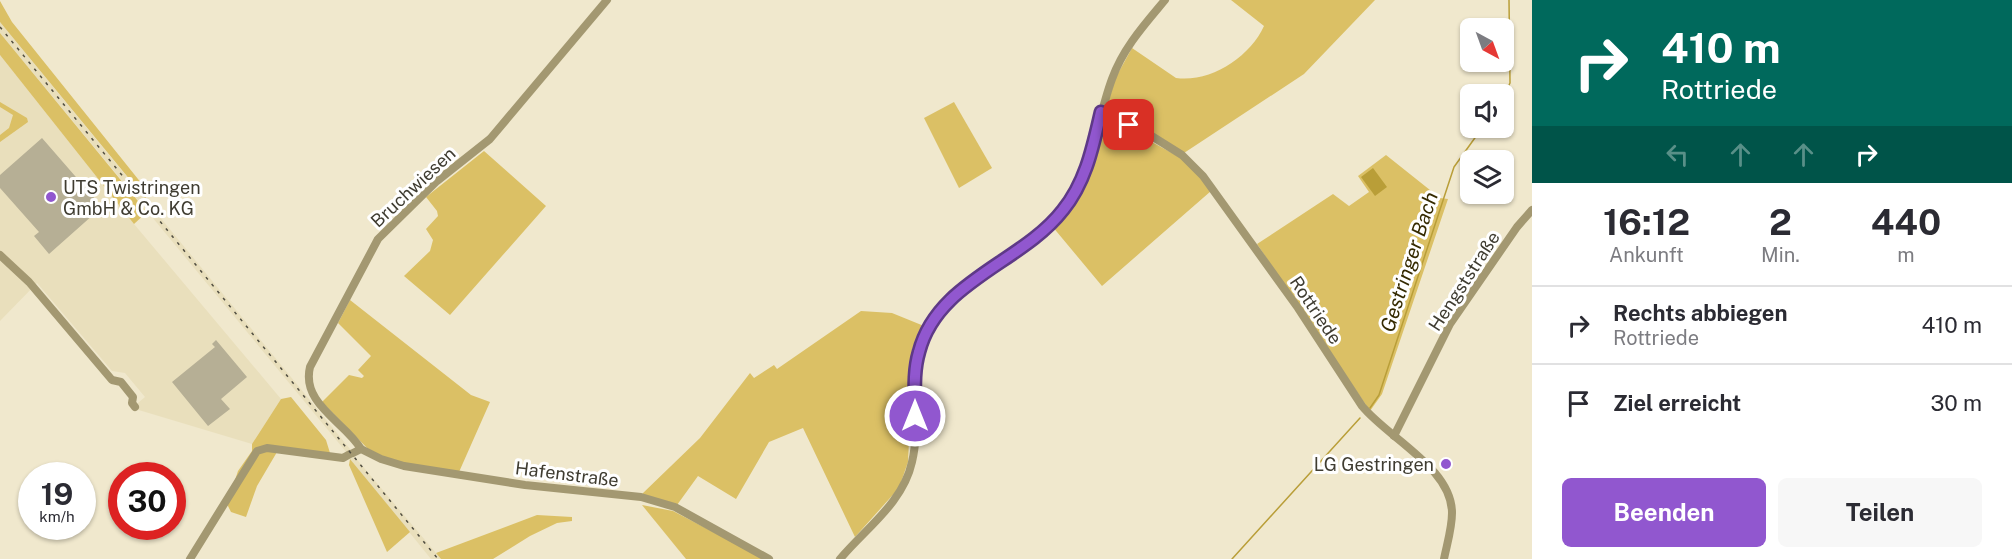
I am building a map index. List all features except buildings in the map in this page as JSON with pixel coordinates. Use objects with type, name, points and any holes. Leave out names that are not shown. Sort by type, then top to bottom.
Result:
[{"type":"street","name":"Bruchwiesen","points":[[362,448],[355,438],[318,402],[310,391],[308,376],[310,367],[378,239],[437,181],[490,139],[607,0]]},
{"type":"street","points":[[840,559],[902,490],[912,462],[915,439],[915,374],[919,351],[930,323],[951,298],[1031,242],[1064,210],[1089,160],[1101,112],[1123,55],[1165,0]]},
{"type":"street","name":"Rottriede","points":[[1101,112],[1150,135],[1193,164],[1298,308],[1362,406],[1372,418],[1425,462],[1442,483],[1451,500],[1452,514],[1444,559]]},
{"type":"street","name":"Hengststraße","points":[[1394,436],[1450,324],[1517,227],[1532,210]]},
{"type":"street","points":[[0,255],[29,282],[112,380],[121,382],[133,397],[132,403],[135,407]]},
{"type":"street","points":[[190,559],[257,451],[267,448],[343,458],[362,448]]},
{"type":"street","name":"Hafenstraße","points":[[362,448],[381,459],[404,466],[525,485],[641,498],[675,507],[769,559]]},
{"type":"shaded area","points":[[1231,0],[1375,0],[1304,74],[1184,153],[1113,114],[1107,105],[1116,77],[1132,48],[1176,78],[1189,78],[1215,72],[1228,66],[1249,48],[1264,26]]},
{"type":"shaded area","points":[[0,1],[12,22],[150,194],[145,198],[0,22]]},
{"type":"shaded area","points":[[0,22],[350,449],[347,453],[0,33]]},
{"type":"shaded area","points":[[0,33],[147,212],[134,224],[0,55]]},
{"type":"shaded area","points":[[0,55],[134,224],[281,399],[252,444],[132,408],[145,397],[125,373],[112,371],[37,283],[0,321]]},
{"type":"shaded area","points":[[0,102],[27,118],[28,122],[0,142],[0,135],[9,128],[13,115],[0,107]]},
{"type":"shaded area","points":[[954,102],[992,168],[959,188],[924,118]]},
{"type":"shaded area","points":[[1110,119],[1181,158],[1196,170],[1211,191],[1102,286],[1052,226],[1063,214],[1078,190],[1093,151],[1101,121]]},
{"type":"shaded area","points":[[484,151],[546,206],[450,315],[404,276],[430,251],[433,240],[426,229],[438,216],[437,211],[426,197]]},
{"type":"shaded area","points":[[1386,155],[1440,198],[1448,199],[1382,394],[1370,411],[1257,244],[1333,194],[1349,206],[1369,192],[1358,176]]},
{"type":"shaded area","points":[[1373,168],[1387,187],[1375,196],[1361,177]]},
{"type":"shaded area","points":[[350,300],[471,395],[490,402],[459,472],[402,464],[370,451],[322,402],[349,375],[362,378],[364,376],[358,370],[371,356],[338,323]]},
{"type":"shaded area","points":[[861,311],[892,313],[924,326],[916,350],[912,375],[908,462],[899,488],[855,537],[803,428],[769,442],[736,499],[698,476],[677,505],[642,494],[700,438],[750,373],[754,378],[774,365],[777,369]]},
{"type":"shaded area","points":[[291,397],[326,440],[330,453],[277,452],[257,486],[246,517],[231,512],[227,504],[238,471],[252,451],[252,444],[281,399]]},
{"type":"shaded area","points":[[354,456],[441,559],[431,559],[350,459]]},
{"type":"shaded area","points":[[350,459],[410,532],[387,552],[349,465]]},
{"type":"shaded area","points":[[642,505],[673,511],[765,559],[686,559]]},
{"type":"shaded area","points":[[537,515],[572,517],[572,521],[557,523],[530,536],[493,559],[441,559],[436,553]]},
{"type":"waterway","name":"Gestringer Bach","points":[[1509,0],[1510,84]]},
{"type":"waterway","name":"Gestringer Bach","points":[[1370,408],[1379,395],[1454,167],[1475,138]]},
{"type":"waterway","name":"Gestringer Bach","points":[[1232,559],[1360,418]]},
{"type":"railway","points":[[0,27],[438,559]]},
{"type":"place","name":"UTS Twistringen GmbH & Co. KG","points":[[51,197]]},
{"type":"place","name":"LG Gestringen","points":[[1446,464]]},
{"type":"route","points":[[915,416],[915,374],[919,351],[930,323],[939,310],[951,298],[1031,242],[1064,210],[1089,160],[1101,112],[1129,125]]}]
